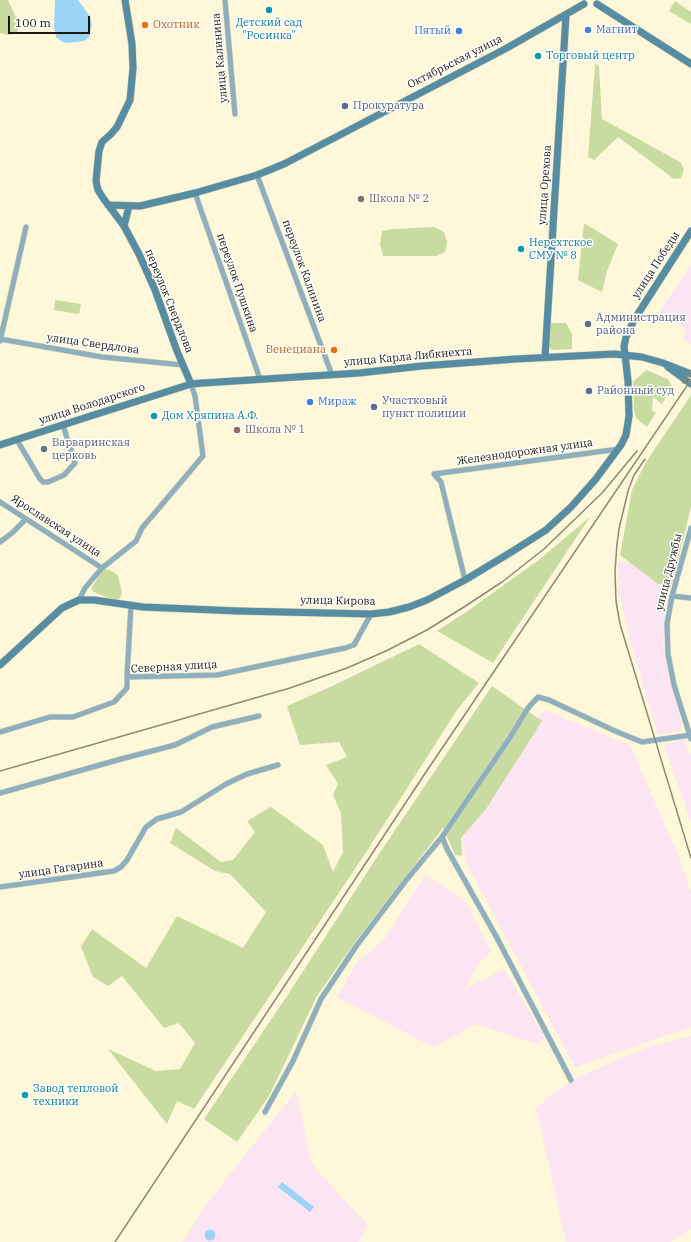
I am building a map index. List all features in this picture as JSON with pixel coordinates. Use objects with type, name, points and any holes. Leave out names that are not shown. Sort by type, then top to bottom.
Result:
[{"type":"street","name":"переулок Свердлова","points":[[125,0],[132,44],[133,68],[130,100],[117,127],[102,142],[99,151],[96,181],[98,190],[124,226],[139,254],[155,290],[191,384]]},
{"type":"street","name":"улица Калинина","points":[[225,0],[235,114]]},
{"type":"street","points":[[583,2],[590,7],[598,1],[691,64]]},
{"type":"street","name":"Октябрьская улица","points":[[108,205],[140,206],[195,193],[258,175],[284,164],[505,49],[566,15],[583,2]]},
{"type":"street","name":"улица Орехова","points":[[545,357],[566,40],[566,15]]},
{"type":"street","name":"переулок Калинина","points":[[258,175],[332,375]]},
{"type":"street","name":"переулок Пушкина","points":[[195,193],[260,379]]},
{"type":"street","points":[[124,226],[129,206]]},
{"type":"street","points":[[0,340],[26,227]]},
{"type":"street","name":"улица Победы","points":[[626,355],[625,340],[629,329],[691,231]]},
{"type":"street","name":"улица Свердлова","points":[[0,340],[102,357],[183,365]]},
{"type":"street","name":"улица Карла Либкнехта","points":[[191,384],[374,372],[422,366],[545,357],[614,354],[663,363],[691,374]]},
{"type":"street","name":"улица Кирова","points":[[78,600],[94,600],[131,606],[238,611],[372,614],[409,607],[427,600],[465,580],[546,530],[571,507],[595,480],[619,449],[626,435],[629,416],[626,355]]},
{"type":"street","points":[[663,363],[691,384]]},
{"type":"street","points":[[0,665],[62,608],[78,600],[85,588],[102,568],[136,541],[142,528],[202,456],[195,396],[191,384]]},
{"type":"street","name":"улица Володарского","points":[[0,445],[191,384]]},
{"type":"street","points":[[18,440],[40,479],[43,482],[48,482],[64,475],[74,463],[63,425]]},
{"type":"street","name":"Железнодорожная улица","points":[[465,580],[441,482],[434,474],[619,449]]},
{"type":"street","name":"Ярославская улица","points":[[0,502],[102,568]]},
{"type":"street","points":[[0,542],[12,533],[26,519]]},
{"type":"street","name":"улица Дружбы","points":[[690,736],[674,685],[668,654],[667,624],[672,596],[691,528]]},
{"type":"street","points":[[672,596],[691,598]]},
{"type":"street","points":[[127,677],[131,606]]},
{"type":"street","name":"Северная улица","points":[[0,732],[50,717],[74,717],[114,702],[127,688],[127,677],[217,675],[345,648],[354,645],[372,614]]},
{"type":"street","points":[[265,1112],[293,1061],[324,996],[357,945],[407,879],[442,837],[509,739],[528,708],[538,697],[549,700],[642,742],[690,736]]},
{"type":"street","points":[[0,792],[175,745],[212,727],[259,716]]},
{"type":"street","name":"улица Гагарина","points":[[0,887],[114,871],[121,867],[127,860],[146,827],[157,819],[181,812],[226,784],[247,774],[278,765]]},
{"type":"street","points":[[442,837],[447,849],[496,936],[571,1080]]},
{"type":"shaded area","points":[[691,265],[691,344],[683,339],[686,329],[659,312]]},
{"type":"shaded area","points":[[638,561],[666,594],[663,647],[682,724],[680,731],[658,735],[630,639],[619,593],[618,563]]},
{"type":"shaded area","points":[[544,710],[630,745],[678,855],[691,892],[691,1027],[575,1067],[467,864],[462,839]]},
{"type":"shaded area","points":[[683,739],[691,755],[691,822],[664,745]]},
{"type":"shaded area","points":[[425,875],[466,902],[491,952],[478,964],[465,989],[504,969],[545,1038],[536,1044],[476,1024],[433,1047],[337,997],[358,961],[384,940]]},
{"type":"shaded area","points":[[691,1036],[691,1229],[670,1242],[566,1242],[536,1108],[571,1080],[648,1047]]},
{"type":"shaded area","points":[[296,1091],[310,1157],[317,1171],[367,1224],[359,1242],[183,1242],[206,1205]]},
{"type":"green space","points":[[0,0],[8,0],[19,24],[17,33],[8,35],[0,33]]},
{"type":"green space","points":[[675,1],[691,12],[691,24],[669,11]]},
{"type":"green space","points":[[595,64],[599,66],[602,119],[680,162],[684,169],[681,178],[674,179],[618,137],[594,160],[588,157]]},
{"type":"green space","points":[[584,223],[618,244],[607,271],[602,292],[578,280]]},
{"type":"green space","points":[[434,227],[444,232],[447,242],[445,252],[436,256],[383,256],[380,244],[382,231]]},
{"type":"green space","points":[[55,300],[81,304],[79,314],[54,310]]},
{"type":"green space","points":[[550,323],[566,323],[572,334],[572,349],[552,350],[548,345]]},
{"type":"green space","points":[[646,370],[668,379],[672,387],[662,404],[653,397],[652,410],[656,413],[647,427],[637,419],[634,411],[633,382]]},
{"type":"green space","points":[[691,395],[691,507],[672,584],[658,584],[620,555],[632,490],[646,462]]},
{"type":"green space","points":[[590,517],[493,663],[437,631],[540,559]]},
{"type":"green space","points":[[106,569],[114,572],[118,576],[122,592],[119,599],[115,600],[106,597],[92,590],[92,587],[103,570]]},
{"type":"green space","points":[[419,644],[479,683],[457,710],[367,851],[194,1109],[177,1101],[167,1124],[108,1049],[156,1071],[180,1069],[195,1043],[179,1023],[164,1028],[122,976],[108,986],[93,977],[81,947],[92,929],[146,968],[177,916],[243,948],[266,912],[230,874],[215,871],[170,843],[176,828],[221,862],[233,860],[255,832],[247,821],[271,807],[323,845],[333,872],[343,852],[341,813],[333,795],[338,784],[326,765],[347,757],[339,742],[300,745],[287,706]]},
{"type":"green space","points":[[492,686],[542,721],[486,809],[461,838],[462,856],[455,855],[443,828],[355,942],[317,996],[269,1096],[237,1142],[204,1119]]},
{"type":"water","points":[[55,0],[78,0],[90,17],[92,25],[89,37],[84,41],[66,43],[56,37],[54,28]]},
{"type":"water","points":[[282,1182],[314,1207],[310,1212],[278,1187]]},
{"type":"water","points":[[210,1229],[214,1231],[216,1235],[214,1239],[210,1241],[206,1239],[204,1235],[206,1231]]},
{"type":"railway","points":[[683,383],[691,371]]},
{"type":"railway","points":[[115,1242],[426,772],[691,380]]},
{"type":"railway","points":[[0,771],[290,688],[347,668],[386,651],[427,630],[464,607],[502,582],[544,549],[602,493],[637,451]]},
{"type":"railway","points":[[645,459],[634,475],[628,491],[619,529],[615,571],[616,601],[620,624],[691,858]]},
{"type":"place","name":"Детский сад \"Росинка\"","points":[[269,10]]},
{"type":"place","name":"Охотник","points":[[145,25]]},
{"type":"place","name":"Магнит","points":[[588,30]]},
{"type":"place","name":"Пятый","points":[[459,31]]},
{"type":"place","name":"Торговый центр","points":[[538,56]]},
{"type":"place","name":"Прокуратура","points":[[345,106]]},
{"type":"place","name":"Школа № 2","points":[[361,199]]},
{"type":"place","name":"Нерехтское СМУ № 8","points":[[521,249]]},
{"type":"place","name":"Администрация района","points":[[588,324]]},
{"type":"place","name":"Венециана","points":[[334,350]]},
{"type":"place","name":"Районный суд","points":[[589,391]]},
{"type":"place","name":"Мираж","points":[[310,402]]},
{"type":"place","name":"Участковый пункт полиции","points":[[374,407]]},
{"type":"place","name":"Дом Хряпина А.Ф.","points":[[154,416]]},
{"type":"place","name":"Школа № 1","points":[[237,430]]},
{"type":"place","name":"Варваринская церковь","points":[[44,449]]},
{"type":"place","name":"Завод тепловой техники","points":[[25,1095]]}]
